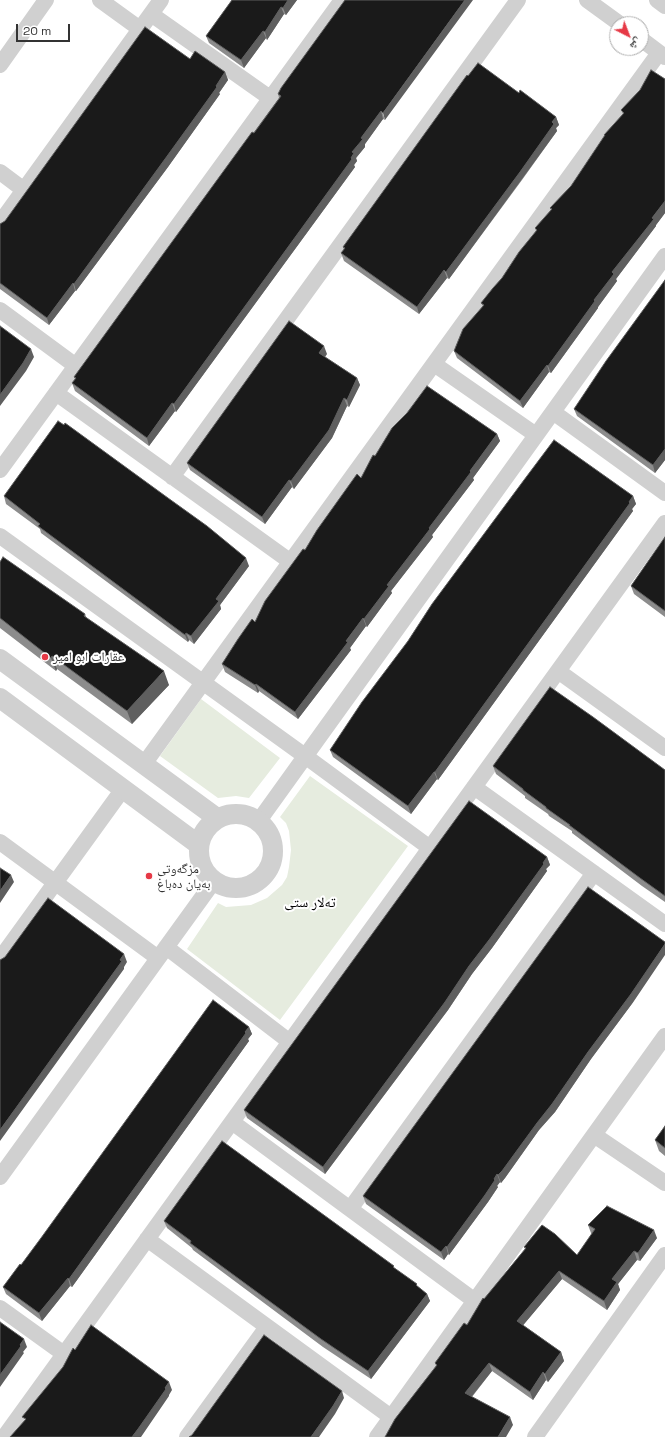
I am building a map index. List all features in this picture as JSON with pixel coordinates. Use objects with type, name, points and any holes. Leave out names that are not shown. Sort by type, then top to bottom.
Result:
[{"type":"street","points":[[0,65],[46,0]]},
{"type":"street","points":[[100,0],[140,29]]},
{"type":"street","points":[[0,223],[161,0]]},
{"type":"street","points":[[0,470],[342,0]]},
{"type":"street","points":[[172,477],[518,0]]},
{"type":"street","points":[[587,0],[609,16]]},
{"type":"street","points":[[657,0],[665,6]]},
{"type":"street","points":[[151,14],[270,98]]},
{"type":"street","points":[[144,764],[434,364],[662,55],[649,45]]},
{"type":"street","points":[[0,172],[24,190]]},
{"type":"street","points":[[258,822],[665,256]]},
{"type":"street","points":[[0,310],[76,366]]},
{"type":"street","points":[[434,364],[536,435]]},
{"type":"street","points":[[56,393],[290,562]]},
{"type":"street","points":[[553,412],[665,494]]},
{"type":"street","points":[[4,1437],[665,524]]},
{"type":"street","points":[[0,536],[430,848]]},
{"type":"street","points":[[0,659],[218,818]]},
{"type":"street","points":[[558,671],[665,748]]},
{"type":"street","points":[[0,698],[199,845]]},
{"type":"street","points":[[474,787],[665,924]]},
{"type":"street","points":[[0,959],[124,789]]},
{"type":"street","points":[[229,814],[241,814],[252,817],[258,822],[269,834],[272,846],[272,858],[268,869],[260,878],[250,885],[237,888],[225,886],[214,881],[205,872],[200,861],[198,848],[201,836],[208,826],[218,818],[229,814]]},
{"type":"street","points":[[0,842],[56,883],[162,952],[290,1042]]},
{"type":"street","points":[[350,1209],[594,873]]},
{"type":"street","points":[[0,1177],[214,881]]},
{"type":"street","points":[[377,1437],[665,1036]]},
{"type":"street","points":[[232,1122],[475,1300]]},
{"type":"street","points":[[594,1135],[665,1183]]},
{"type":"street","points":[[147,1239],[391,1417]]},
{"type":"street","points":[[535,1437],[665,1255]]},
{"type":"street","points":[[0,1308],[64,1354]]},
{"type":"street","points":[[187,1437],[267,1327]]},
{"type":"shaded area","points":[[201,699],[280,758],[249,798],[236,796],[218,798],[160,756]]},
{"type":"shaded area","points":[[310,776],[408,846],[280,1020],[187,949],[218,903],[226,907],[251,905],[267,898],[282,885],[287,877],[291,850],[289,831],[286,823],[280,817]]},
{"type":"building","points":[[232,0],[288,0],[283,8],[281,7],[265,32],[263,31],[241,60],[206,36]]},
{"type":"building","points":[[345,0],[465,0],[383,113],[381,111],[361,138],[363,139],[352,152],[354,153],[351,158],[352,159],[174,404],[172,403],[147,438],[72,383],[76,378],[74,377],[252,132],[254,133],[281,96],[278,94],[281,88]]},
{"type":"building","points":[[145,27],[190,59],[195,51],[225,72],[216,86],[217,87],[165,159],[74,284],[73,283],[47,318],[0,283],[0,224],[5,221]]},
{"type":"building","points":[[478,63],[519,93],[520,90],[556,117],[552,122],[554,124],[520,172],[446,272],[444,270],[417,307],[341,253],[345,248],[343,247],[467,75],[468,76]]},
{"type":"building","points":[[651,70],[665,79],[665,201],[652,218],[654,219],[612,272],[614,274],[548,366],[547,365],[520,401],[454,351],[463,329],[484,305],[481,303],[502,278],[519,252],[537,230],[535,228],[552,209],[550,208],[571,186],[604,135],[624,113],[621,110],[640,90]]},
{"type":"building","points":[[665,280],[665,449],[653,465],[574,409],[606,361]]},
{"type":"building","points":[[289,321],[324,346],[319,353],[357,378],[347,400],[344,398],[329,430],[262,517],[187,463]]},
{"type":"building","points":[[0,326],[31,349],[0,395]]},
{"type":"building","points":[[427,386],[497,434],[470,471],[471,472],[429,528],[430,529],[387,585],[389,586],[364,619],[363,618],[346,641],[348,642],[295,712],[256,684],[255,685],[222,664],[252,619],[255,622],[265,601],[303,549],[305,550],[317,530],[357,474],[361,478],[373,455],[375,456],[392,428],[407,413]]},
{"type":"building","points":[[58,421],[64,425],[65,423],[207,526],[246,558],[216,599],[219,601],[191,636],[186,633],[185,635],[38,526],[40,524],[4,496]]},
{"type":"building","points":[[554,440],[633,496],[629,502],[630,503],[435,772],[408,806],[330,750],[362,702],[408,641],[432,604]]},
{"type":"building","points":[[665,537],[665,611],[631,586]]},
{"type":"building","points":[[3,557],[85,614],[84,616],[164,671],[127,711],[52,656],[51,658],[0,618],[0,562]]},
{"type":"building","points":[[550,687],[665,770],[665,896],[546,808],[493,766]]},
{"type":"building","points":[[469,801],[547,857],[543,863],[544,864],[469,966],[445,1002],[323,1167],[244,1110]]},
{"type":"building","points":[[0,868],[11,875],[0,891]]},
{"type":"building","points":[[588,887],[665,942],[665,944],[552,1104],[502,1171],[498,1175],[497,1174],[494,1179],[495,1180],[485,1195],[447,1247],[446,1246],[441,1252],[363,1196]]},
{"type":"building","points":[[48,898],[124,954],[120,960],[122,961],[0,1130],[0,960],[5,957]]},
{"type":"building","points":[[213,1000],[249,1027],[245,1032],[246,1033],[69,1279],[68,1278],[39,1313],[3,1287],[41,1238]]},
{"type":"building","points":[[665,1126],[665,1148],[655,1140]]},
{"type":"building","points":[[222,1141],[394,1266],[393,1267],[417,1284],[416,1285],[427,1294],[368,1371],[321,1339],[190,1243],[191,1241],[164,1221]]},
{"type":"building","points":[[607,1206],[654,1230],[638,1253],[634,1251],[612,1279],[617,1282],[604,1301],[559,1271],[517,1321],[561,1352],[545,1374],[543,1372],[530,1392],[489,1363],[465,1393],[510,1417],[498,1437],[385,1437],[395,1419],[437,1365],[435,1363],[464,1323],[467,1325],[483,1298],[484,1299],[526,1248],[524,1247],[542,1225],[555,1234],[577,1255],[595,1229],[588,1225]]},
{"type":"building","points":[[0,1322],[24,1339],[20,1345],[21,1346],[0,1375]]},
{"type":"building","points":[[91,1325],[169,1382],[165,1388],[166,1389],[138,1429],[132,1437],[10,1437],[26,1419],[22,1417],[63,1367],[73,1348],[75,1350]]},
{"type":"building","points":[[264,1335],[342,1391],[311,1437],[189,1437],[192,1435]]},
{"type":"place","name":"عقارات ابو امير","points":[[45,657]]},
{"type":"place","name":"مزگەوتی بەیان دەباغ","points":[[149,876]]},
{"type":"district","name":"ته‌لار ستی","points":[[310,903]]}]
